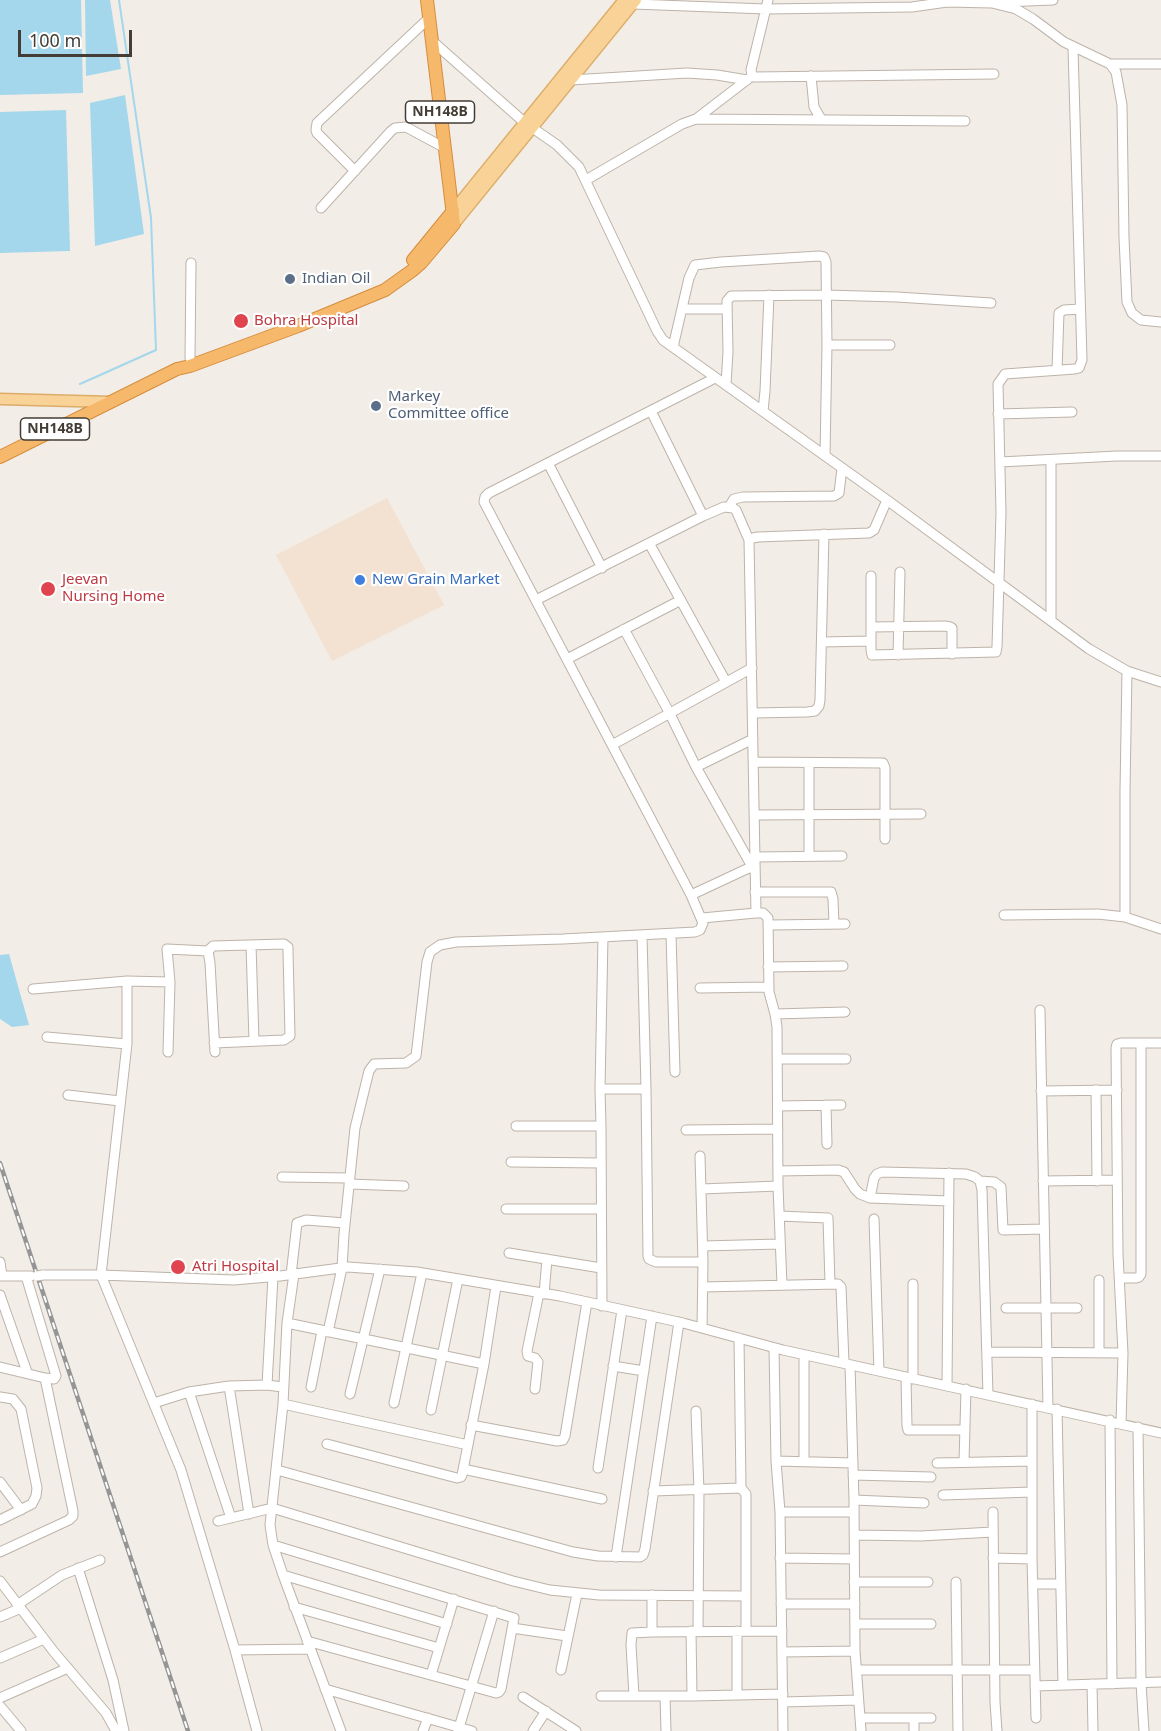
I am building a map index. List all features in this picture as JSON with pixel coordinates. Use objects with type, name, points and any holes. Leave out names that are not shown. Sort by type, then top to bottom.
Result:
[{"type":"highway","name":"NH148B","points":[[0,457],[177,369],[333,312],[385,290],[454,224],[427,0]]},
{"type":"highway","name":"NH148B","points":[[177,369],[190,358],[361,292],[411,267],[453,211]]},
{"type":"main road","points":[[454,224],[528,125],[571,80],[631,1]]},
{"type":"main road","points":[[453,211],[631,1]]},
{"type":"main road","points":[[0,399],[111,402]]},
{"type":"street","points":[[934,0],[992,3],[1053,0]]},
{"type":"street","points":[[631,1],[912,7],[947,2]]},
{"type":"street","points":[[992,3],[1016,9],[1073,48],[1110,64],[1161,64]]},
{"type":"street","points":[[586,180],[682,124],[696,119],[750,77],[767,4]]},
{"type":"street","points":[[355,171],[317,133],[317,123],[429,18]]},
{"type":"street","points":[[431,39],[528,125],[568,155],[579,167],[657,332],[663,340],[887,500],[1089,649],[1127,671],[1161,682]]},
{"type":"street","points":[[871,576],[872,655],[996,652],[1000,462],[998,384],[1005,374],[1075,369],[1081,364],[1073,48]]},
{"type":"street","points":[[1110,64],[1116,72],[1122,105],[1127,302],[1132,313],[1142,320],[1161,322]]},
{"type":"street","points":[[571,80],[687,73],[750,77],[994,74]]},
{"type":"street","points":[[811,76],[813,107],[821,119]]},
{"type":"street","points":[[696,119],[965,121]]},
{"type":"street","points":[[321,208],[391,131],[399,127],[406,127],[445,148]]},
{"type":"street","points":[[673,348],[689,278],[695,265],[824,257],[826,262],[827,345],[825,456]]},
{"type":"street","points":[[190,358],[191,263]]},
{"type":"street","points":[[726,385],[727,301],[731,296],[826,295],[991,303]]},
{"type":"street","points":[[763,411],[769,296]]},
{"type":"street","points":[[682,309],[727,309]]},
{"type":"street","points":[[1057,370],[1059,314],[1064,310],[1080,309]]},
{"type":"street","points":[[827,345],[890,345]]},
{"type":"street","points":[[311,1387],[342,1268],[355,1128],[371,1067],[375,1064],[406,1063],[416,1056],[430,952],[440,945],[456,942],[695,932],[700,930],[703,923],[691,895],[486,507],[485,497],[715,378]]},
{"type":"street","points":[[651,411],[703,516]]},
{"type":"street","points":[[998,414],[1072,412]]},
{"type":"street","points":[[1000,462],[1161,456]]},
{"type":"street","points":[[1051,460],[1051,621]]},
{"type":"street","points":[[548,463],[602,568]]},
{"type":"street","points":[[729,507],[734,499],[742,497],[834,496],[839,493],[842,468]]},
{"type":"street","points":[[749,540],[758,537],[869,533],[874,530],[887,500]]},
{"type":"street","points":[[536,600],[724,507],[734,508],[740,516],[749,540],[756,913]]},
{"type":"street","points":[[753,713],[814,711],[819,706],[824,534]]},
{"type":"street","points":[[650,543],[726,682]]},
{"type":"street","points":[[898,655],[900,572]]},
{"type":"street","points":[[567,659],[681,600]]},
{"type":"street","points":[[871,627],[950,627],[952,628],[952,654]]},
{"type":"street","points":[[624,629],[696,767],[754,865]]},
{"type":"street","points":[[822,642],[871,641]]},
{"type":"street","points":[[612,745],[752,668]]},
{"type":"street","points":[[1125,917],[1127,671]]},
{"type":"street","points":[[696,767],[753,739]]},
{"type":"street","points":[[754,762],[883,763],[885,768],[885,838]]},
{"type":"street","points":[[809,762],[809,856]]},
{"type":"street","points":[[754,815],[921,814]]},
{"type":"street","points":[[691,895],[754,865],[809,856],[842,856]]},
{"type":"street","points":[[755,892],[831,892],[834,924]]},
{"type":"street","points":[[702,918],[756,913],[766,915],[769,925],[768,987],[775,1014],[779,1244],[782,1285]]},
{"type":"street","points":[[1004,915],[1098,914],[1125,917],[1161,929]]},
{"type":"street","points":[[769,925],[845,924]]},
{"type":"street","points":[[671,934],[675,1072]]},
{"type":"street","points":[[642,935],[649,1259],[656,1262],[703,1262]]},
{"type":"street","points":[[602,1306],[600,1089],[603,937]]},
{"type":"street","points":[[168,1052],[170,982],[167,949],[208,951],[213,946],[284,944],[288,948],[290,1036],[285,1040],[254,1041],[214,1048],[208,951]]},
{"type":"street","points":[[251,945],[254,1041]]},
{"type":"street","points":[[768,967],[843,966]]},
{"type":"street","points":[[33,989],[126,981],[170,982]]},
{"type":"street","points":[[126,981],[127,1044],[101,1275],[181,1470],[257,1731]]},
{"type":"street","points":[[700,988],[768,987]]},
{"type":"street","points":[[1040,1010],[1046,1352],[1053,1408],[1063,1685]]},
{"type":"street","points":[[775,1014],[845,1012]]},
{"type":"street","points":[[47,1037],[127,1044]]},
{"type":"street","points":[[1119,1278],[1136,1278],[1141,1274],[1141,1043]]},
{"type":"street","points":[[1121,1424],[1123,1353],[1117,1180],[1117,1044],[1161,1043]]},
{"type":"street","points":[[777,1059],[846,1059]]},
{"type":"street","points":[[600,1089],[646,1089]]},
{"type":"street","points":[[1096,1090],[1097,1180]]},
{"type":"street","points":[[1041,1091],[1117,1090]]},
{"type":"street","points":[[68,1095],[120,1101]]},
{"type":"street","points":[[826,1105],[827,1144]]},
{"type":"street","points":[[778,1106],[841,1105]]},
{"type":"street","points":[[516,1126],[602,1126]]},
{"type":"street","points":[[686,1130],[778,1129]]},
{"type":"street","points":[[700,1156],[703,1246],[702,1328]]},
{"type":"street","points":[[511,1162],[601,1163]]},
{"type":"street","points":[[778,1171],[838,1170],[844,1172],[860,1194],[870,1198],[949,1201]]},
{"type":"street","points":[[870,1198],[874,1178],[882,1172],[966,1174],[980,1181],[994,1182],[1001,1187],[1003,1230],[1044,1229]]},
{"type":"street","points":[[947,1386],[949,1173]]},
{"type":"street","points":[[282,1177],[404,1186]]},
{"type":"street","points":[[1043,1181],[1117,1180]]},
{"type":"street","points":[[980,1181],[988,1395]]},
{"type":"street","points":[[701,1189],[778,1186]]},
{"type":"street","points":[[506,1209],[600,1209]]},
{"type":"street","points":[[779,1216],[828,1218],[830,1284]]},
{"type":"street","points":[[874,1219],[879,1371]]},
{"type":"street","points":[[340,1731],[283,1575],[273,1545],[270,1525],[283,1404],[287,1323],[297,1223],[306,1220],[345,1222]]},
{"type":"street","points":[[703,1246],[779,1244]]},
{"type":"street","points":[[509,1253],[601,1268]]},
{"type":"street","points":[[535,1389],[538,1362],[535,1358],[528,1356],[527,1351],[547,1259]]},
{"type":"street","points":[[0,1262],[1,1276],[101,1275],[234,1280],[342,1268],[422,1273],[541,1293],[652,1316],[804,1355],[1110,1420],[1161,1433]]},
{"type":"street","points":[[350,1394],[380,1269]]},
{"type":"street","points":[[394,1403],[422,1273]]},
{"type":"street","points":[[0,1367],[45,1378],[54,1379],[56,1376],[26,1276]]},
{"type":"street","points":[[267,1385],[273,1277]]},
{"type":"street","points":[[431,1410],[458,1279]]},
{"type":"street","points":[[1099,1352],[1100,1280]]},
{"type":"street","points":[[703,1287],[830,1284],[838,1284],[841,1287],[853,1463],[855,1651],[861,1731]]},
{"type":"street","points":[[913,1284],[908,1430],[965,1430]]},
{"type":"street","points":[[327,1444],[457,1478],[462,1475],[484,1364],[496,1286]]},
{"type":"street","points":[[0,1295],[27,1372]]},
{"type":"street","points":[[471,1425],[557,1441],[563,1440],[587,1302]]},
{"type":"street","points":[[1006,1308],[1077,1308]]},
{"type":"street","points":[[598,1468],[622,1310]]},
{"type":"street","points":[[616,1557],[652,1316]]},
{"type":"street","points":[[277,1470],[573,1552],[640,1557],[645,1552],[679,1322]]},
{"type":"street","points":[[287,1323],[484,1364]]},
{"type":"street","points":[[737,1695],[747,1596],[746,1494],[741,1488],[739,1338]]},
{"type":"street","points":[[774,1348],[776,1461],[780,1512],[783,1731]]},
{"type":"street","points":[[987,1352],[1123,1353]]},
{"type":"street","points":[[804,1355],[804,1461]]},
{"type":"street","points":[[613,1365],[644,1371]]},
{"type":"street","points":[[0,1552],[69,1520],[73,1516],[45,1378]]},
{"type":"street","points":[[154,1403],[189,1392],[229,1386],[283,1387]]},
{"type":"street","points":[[229,1386],[249,1514]]},
{"type":"street","points":[[964,1462],[966,1389]]},
{"type":"street","points":[[189,1392],[231,1518]]},
{"type":"street","points":[[0,1396],[13,1399],[21,1409],[37,1488],[32,1504],[0,1520]]},
{"type":"street","points":[[283,1404],[468,1445]]},
{"type":"street","points":[[1032,1404],[1032,1559],[1036,1718]]},
{"type":"street","points":[[692,1696],[694,1631],[699,1596],[696,1410]]},
{"type":"street","points":[[1110,1420],[1112,1684]]},
{"type":"street","points":[[1138,1427],[1141,1683],[1144,1731]]},
{"type":"street","points":[[776,1461],[853,1463]]},
{"type":"street","points":[[937,1463],[1032,1461]]},
{"type":"street","points":[[464,1469],[602,1499]]},
{"type":"street","points":[[853,1475],[931,1477]]},
{"type":"street","points":[[0,1482],[21,1510]]},
{"type":"street","points":[[653,1491],[741,1488]]},
{"type":"street","points":[[944,1495],[1032,1492]]},
{"type":"street","points":[[854,1500],[924,1503]]},
{"type":"street","points":[[218,1521],[272,1508],[513,1581],[577,1594],[747,1596]]},
{"type":"street","points":[[780,1512],[854,1512]]},
{"type":"street","points":[[993,1512],[994,1671],[997,1731]]},
{"type":"street","points":[[854,1535],[921,1536],[993,1532]]},
{"type":"street","points":[[235,1650],[309,1645],[471,1687],[500,1692],[514,1618],[273,1545]]},
{"type":"street","points":[[780,1558],[854,1559]]},
{"type":"street","points":[[993,1558],[1032,1559]]},
{"type":"street","points":[[0,1617],[62,1575],[100,1560]]},
{"type":"street","points":[[78,1568],[113,1680],[124,1731]]},
{"type":"street","points":[[283,1575],[447,1624]]},
{"type":"street","points":[[0,1581],[44,1639],[106,1713],[116,1731]]},
{"type":"street","points":[[854,1582],[928,1582]]},
{"type":"street","points":[[956,1582],[958,1731]]},
{"type":"street","points":[[1033,1584],[1061,1584]]},
{"type":"street","points":[[561,1670],[577,1594]]},
{"type":"street","points":[[652,1595],[652,1632]]},
{"type":"street","points":[[431,1675],[454,1599]]},
{"type":"street","points":[[781,1604],[855,1604]]},
{"type":"street","points":[[294,1607],[439,1648]]},
{"type":"street","points":[[458,1729],[494,1611]]},
{"type":"street","points":[[855,1624],[931,1624]]},
{"type":"street","points":[[512,1628],[567,1636]]},
{"type":"street","points":[[634,1696],[632,1634],[782,1631]]},
{"type":"street","points":[[0,1658],[44,1639]]},
{"type":"street","points":[[782,1652],[855,1651]]},
{"type":"street","points":[[0,1698],[68,1668]]},
{"type":"street","points":[[857,1670],[1034,1670]]},
{"type":"street","points":[[1035,1686],[1161,1683]]},
{"type":"street","points":[[1092,1684],[1093,1731]]},
{"type":"street","points":[[325,1689],[428,1718],[458,1729],[472,1731]]},
{"type":"street","points":[[602,1696],[737,1695],[858,1700]]},
{"type":"street","points":[[665,1696],[666,1731]]},
{"type":"street","points":[[523,1697],[576,1731]]},
{"type":"street","points":[[0,1707],[21,1731]]},
{"type":"street","points":[[533,1731],[546,1711]]},
{"type":"street","points":[[423,1731],[428,1718]]},
{"type":"street","points":[[860,1718],[931,1718]]},
{"type":"street","points":[[914,1718],[914,1731]]},
{"type":"shaded area","name":"New Grain Market","points":[[387,498],[444,605],[332,661],[276,555]]},
{"type":"water","points":[[0,0],[81,0],[83,93],[0,95]]},
{"type":"water","points":[[85,0],[110,0],[121,69],[86,76]]},
{"type":"water","points":[[125,95],[144,234],[95,246],[90,103]]},
{"type":"water","points":[[66,110],[70,251],[0,253],[0,112]]},
{"type":"water","points":[[9,954],[29,1025],[12,1027],[0,1019],[0,955]]},
{"type":"waterway","points":[[80,384],[156,350],[151,218],[119,0]]},
{"type":"railway","points":[[0,1163],[188,1731]]},
{"type":"place","name":"Indian Oil","points":[[290,279]]},
{"type":"place","name":"Bohra Hospital","points":[[241,321]]},
{"type":"place","name":"Markey Committee office","points":[[376,406]]},
{"type":"place","name":"New Grain Market","points":[[360,580]]},
{"type":"place","name":"Jeevan Nursing Home","points":[[48,589]]},
{"type":"place","name":"Atri Hospital","points":[[178,1267]]}]
